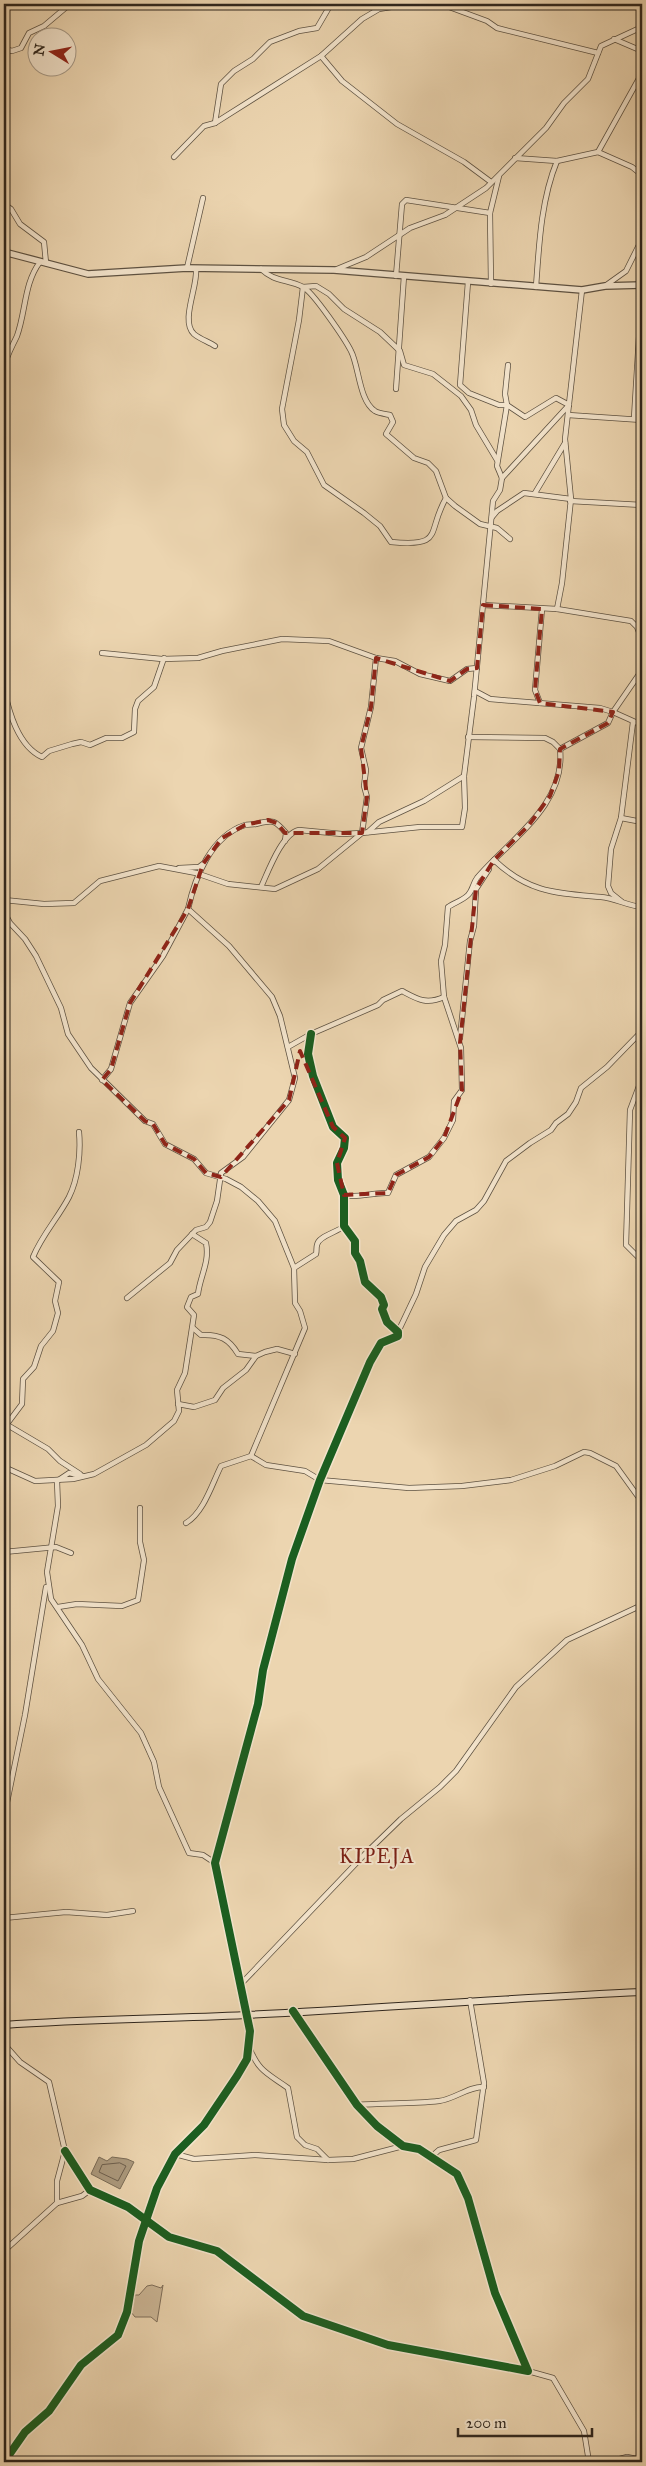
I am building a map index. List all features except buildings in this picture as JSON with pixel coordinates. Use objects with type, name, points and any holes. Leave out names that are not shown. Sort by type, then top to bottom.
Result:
[{"type":"main road","points":[[4,2025],[52,2021],[245,2015],[470,2000],[642,1992]]},
{"type":"street","points":[[4,49],[12,51],[21,48],[29,33],[44,26],[70,4]]},
{"type":"street","points":[[215,123],[221,84],[270,42],[299,31],[317,28],[330,4]]},
{"type":"street","points":[[174,157],[204,126],[215,123],[321,56],[362,19],[393,5],[441,4],[487,21],[497,28],[598,53]]},
{"type":"street","points":[[334,270],[366,257],[410,228],[445,216],[491,182],[546,128],[564,104],[588,79],[601,46],[642,27]]},
{"type":"street","points":[[614,39],[642,51]]},
{"type":"street","points":[[321,56],[342,81],[396,124],[464,162],[491,182]]},
{"type":"street","points":[[598,152],[642,73]]},
{"type":"street","points":[[636,84],[642,85]]},
{"type":"street","points":[[515,158],[558,161],[598,152],[632,167],[642,175]]},
{"type":"street","points":[[536,287],[540,240],[549,180],[558,161]]},
{"type":"street","points":[[491,284],[490,213],[500,173]]},
{"type":"street","points":[[187,268],[203,198]]},
{"type":"street","points":[[396,276],[402,204],[406,200],[490,213]]},
{"type":"street","points":[[4,204],[11,208],[20,224],[44,242],[43,262],[32,272],[17,334],[6,357],[4,368]]},
{"type":"street","points":[[605,286],[626,271],[642,239]]},
{"type":"street","points":[[4,252],[88,274],[187,268],[334,270],[582,290],[605,286],[642,287],[634,418]]},
{"type":"street","points":[[196,269],[197,278],[189,314],[189,324],[193,334],[215,346]]},
{"type":"street","points":[[261,269],[267,275],[285,282],[303,287],[316,286],[329,294],[344,309],[380,332],[400,351],[404,365],[432,374],[461,396],[471,410],[476,425],[498,460]]},
{"type":"street","points":[[396,390],[404,276]]},
{"type":"street","points":[[468,282],[460,385],[469,393],[499,405],[507,405],[525,417],[556,398],[569,405]]},
{"type":"street","points":[[303,287],[319,305],[352,352],[358,378],[369,404],[375,411],[390,415],[392,422],[386,434],[414,458],[428,463],[436,471],[446,498],[480,524],[490,528],[497,528],[510,539]]},
{"type":"street","points":[[303,287],[299,320],[282,409],[284,425],[294,440],[307,452],[324,485],[380,526],[391,542],[418,544],[428,540],[437,523],[441,507],[446,498]]},
{"type":"street","points":[[557,609],[562,583],[570,500],[566,442],[582,290]]},
{"type":"street","points":[[261,887],[292,831],[342,834],[420,827],[462,827],[465,808],[464,776],[475,691],[490,528],[493,502],[500,490],[502,478],[497,466],[507,405],[505,394],[508,365]]},
{"type":"street","points":[[502,478],[569,405]]},
{"type":"street","points":[[568,415],[642,420]]},
{"type":"street","points":[[535,493],[566,442]]},
{"type":"street","points":[[492,518],[497,511],[524,493],[535,493],[570,500],[642,505]]},
{"type":"street","points":[[483,605],[557,609],[631,621],[642,629]]},
{"type":"street","points":[[540,703],[535,690],[542,609]]},
{"type":"street","points":[[637,627],[642,640]]},
{"type":"street","points":[[102,653],[164,658],[198,658],[222,651],[282,639],[329,641],[376,658],[395,662],[420,674],[450,681],[467,669],[477,668]]},
{"type":"street","points":[[4,690],[19,735],[42,757],[49,751],[72,744],[81,742],[90,744],[106,738],[122,738],[134,732],[135,709],[138,700],[154,687],[164,658]]},
{"type":"street","points":[[4,900],[44,904],[74,902],[100,881],[159,866],[197,873],[228,884],[275,889],[318,869],[362,832],[367,797],[364,786],[366,770],[361,748],[372,702],[376,658]]},
{"type":"street","points":[[560,749],[608,723],[613,712],[642,670]]},
{"type":"street","points":[[475,691],[490,700],[600,708],[642,725]]},
{"type":"street","points":[[622,902],[611,893],[608,886],[611,849],[621,818],[633,722]]},
{"type":"street","points":[[460,1042],[444,997],[441,961],[445,945],[448,907],[468,895],[475,879],[529,825],[550,796],[559,771],[560,749],[553,742],[545,738],[468,737]]},
{"type":"street","points":[[368,832],[379,822],[424,801],[464,776]]},
{"type":"street","points":[[621,818],[642,822]]},
{"type":"street","points":[[102,1080],[111,1069],[130,1003],[163,956],[188,909],[197,873],[222,838],[245,825],[268,820],[277,822],[286,833],[285,841]]},
{"type":"street","points":[[494,860],[517,880],[534,886],[567,895],[601,897],[642,907]]},
{"type":"street","points":[[344,1195],[353,1198],[375,1193],[388,1193],[396,1175],[429,1158],[444,1138],[453,1120],[454,1101],[462,1090],[460,1042],[470,942],[474,926],[474,899],[476,889],[494,860]]},
{"type":"street","points":[[175,868],[199,867],[204,864]]},
{"type":"street","points":[[127,1298],[170,1263],[177,1250],[196,1230],[206,1227],[210,1222],[217,1202],[221,1174],[243,1157],[289,1100],[295,1078],[280,1016],[272,997],[229,946],[188,909]]},
{"type":"street","points":[[4,912],[10,923],[25,939],[36,956],[61,1008],[68,1034],[91,1068],[145,1121],[153,1124],[165,1144],[194,1159],[202,1170],[221,1177],[250,1195],[275,1221],[294,1268],[295,1303],[300,1311],[304,1328],[295,1354],[283,1375],[278,1394],[251,1456],[221,1466],[196,1515],[186,1523]]},
{"type":"street","points":[[288,1047],[311,1034],[373,1008],[402,992],[416,1000],[436,1001],[444,997]]},
{"type":"street","points":[[4,2462],[25,2432],[49,2411],[81,2365],[118,2335],[127,2312],[139,2241],[157,2188],[175,2154],[204,2125],[220,2104],[247,2059],[250,2031],[245,2015],[241,1984],[215,1863],[258,1704],[263,1670],[292,1559],[320,1480],[370,1362],[381,1343],[398,1336],[425,1267],[444,1235],[456,1222],[476,1210],[484,1201],[506,1161],[551,1130],[556,1123],[568,1114],[576,1102],[581,1088],[607,1067],[642,1031]]},
{"type":"street","points":[[311,1034],[308,1054],[312,1076],[333,1127],[345,1138],[344,1148],[336,1163],[338,1180],[344,1195],[344,1226],[355,1241],[355,1253],[360,1261],[365,1282],[381,1297],[384,1305],[382,1309],[387,1322],[398,1332]]},
{"type":"street","points":[[642,1078],[630,1110],[626,1245],[642,1261]]},
{"type":"street","points":[[79,1132],[80,1144],[74,1184],[68,1198],[46,1231],[33,1258],[59,1282],[55,1301],[58,1313],[53,1331],[40,1346],[34,1367],[23,1379],[22,1404],[5,1425],[48,1449],[60,1461],[83,1476]]},
{"type":"street","points":[[294,1268],[316,1254],[316,1244],[320,1240],[338,1232],[344,1226]]},
{"type":"street","points":[[4,1466],[35,1481],[57,1481],[94,1474],[112,1466],[146,1445],[174,1421],[179,1412],[177,1390],[185,1373],[193,1327],[194,1314],[187,1307],[191,1297],[198,1294],[198,1284],[207,1265],[206,1243],[192,1234]]},
{"type":"street","points":[[193,1327],[201,1335],[211,1335],[234,1344],[238,1354],[256,1356],[277,1350],[295,1354]]},
{"type":"street","points":[[178,1404],[194,1407],[215,1400],[223,1388],[246,1370],[256,1356]]},
{"type":"street","points":[[251,1456],[266,1465],[305,1471],[320,1480],[409,1488],[501,1482],[536,1473],[584,1452],[590,1452],[616,1466],[642,1502]]},
{"type":"street","points":[[4,1817],[25,1716],[47,1583],[58,1506],[57,1481]]},
{"type":"street","points":[[58,1607],[77,1604],[122,1606],[138,1600],[144,1560],[140,1542],[140,1508]]},
{"type":"street","points":[[4,1552],[60,1547],[71,1553]]},
{"type":"street","points":[[47,1583],[51,1599],[82,1645],[98,1679],[141,1733],[154,1762],[159,1787],[189,1853],[203,1855],[215,1863]]},
{"type":"street","points":[[241,1984],[366,1852],[456,1771],[522,1681],[567,1640],[642,1606]]},
{"type":"street","points":[[4,1918],[66,1912],[107,1914],[133,1911]]},
{"type":"street","points":[[431,2157],[439,2150],[476,2140],[484,2087],[470,2000]]},
{"type":"street","points":[[294,2011],[357,2105],[384,2133],[403,2146],[419,2149],[457,2174],[468,2198],[495,2293],[528,2371]]},
{"type":"street","points":[[4,2044],[20,2062],[49,2082],[65,2151],[90,2190],[128,2206],[169,2237],[216,2252],[303,2316],[388,2345],[528,2371],[553,2378],[584,2431],[589,2462]]},
{"type":"street","points":[[248,2044],[254,2059],[264,2074],[288,2088],[297,2136],[305,2145],[317,2149],[328,2160]]},
{"type":"street","points":[[357,2105],[440,2101],[458,2096],[476,2087],[484,2087]]},
{"type":"street","points":[[175,2154],[194,2159],[255,2155],[328,2160],[353,2159],[403,2146]]},
{"type":"street","points":[[57,2203],[57,2181],[65,2151]]},
{"type":"street","points":[[4,2251],[57,2203],[82,2196],[90,2190]]},
{"type":"street","points":[[609,2462],[627,2457],[642,2460]]},
{"type":"highlighted area","points":[[483,605],[542,609],[535,690],[540,703],[613,712],[608,723],[560,749],[559,771],[550,796],[529,825],[494,860],[476,889],[460,1043],[462,1090],[444,1138],[429,1157],[396,1175],[388,1193],[344,1195],[337,1163],[345,1138],[333,1127],[300,1051],[289,1100],[221,1177],[206,1173],[194,1159],[165,1144],[153,1124],[145,1121],[102,1080],[111,1069],[130,1003],[188,909],[203,864],[222,838],[245,825],[268,820],[277,823],[285,833],[362,833],[367,797],[361,748],[371,707],[376,658],[450,681],[467,669],[477,668]]},
{"type":"shaded area","points":[[152,2285],[161,2288],[163,2285],[157,2322],[151,2317],[135,2317],[131,2312],[135,2295],[139,2295],[147,2286]]},
{"type":"water","points":[[99,2157],[107,2161],[112,2157],[134,2162],[120,2189],[91,2174]]},
{"type":"cycle path","points":[[4,2462],[25,2432],[49,2411],[81,2365],[118,2335],[127,2312],[139,2241],[157,2188],[175,2154],[204,2125],[247,2059],[250,2031],[215,1863],[258,1704],[263,1670],[292,1559],[320,1480],[370,1362],[381,1343],[398,1336],[398,1332],[387,1322],[382,1309],[384,1305],[381,1297],[365,1282],[360,1261],[355,1253],[355,1241],[344,1226],[344,1195],[338,1180],[337,1163],[344,1148],[345,1138],[333,1127],[313,1076],[308,1054],[311,1034]]},
{"type":"cycle path","points":[[65,2151],[90,2190],[128,2207],[169,2237],[217,2251],[303,2316],[388,2345],[528,2371],[495,2293],[468,2198],[457,2174],[419,2149],[403,2146],[377,2126],[357,2105],[293,2011]]},
{"type":"district","name":"KIPEJA","points":[[377,1856]]}]
